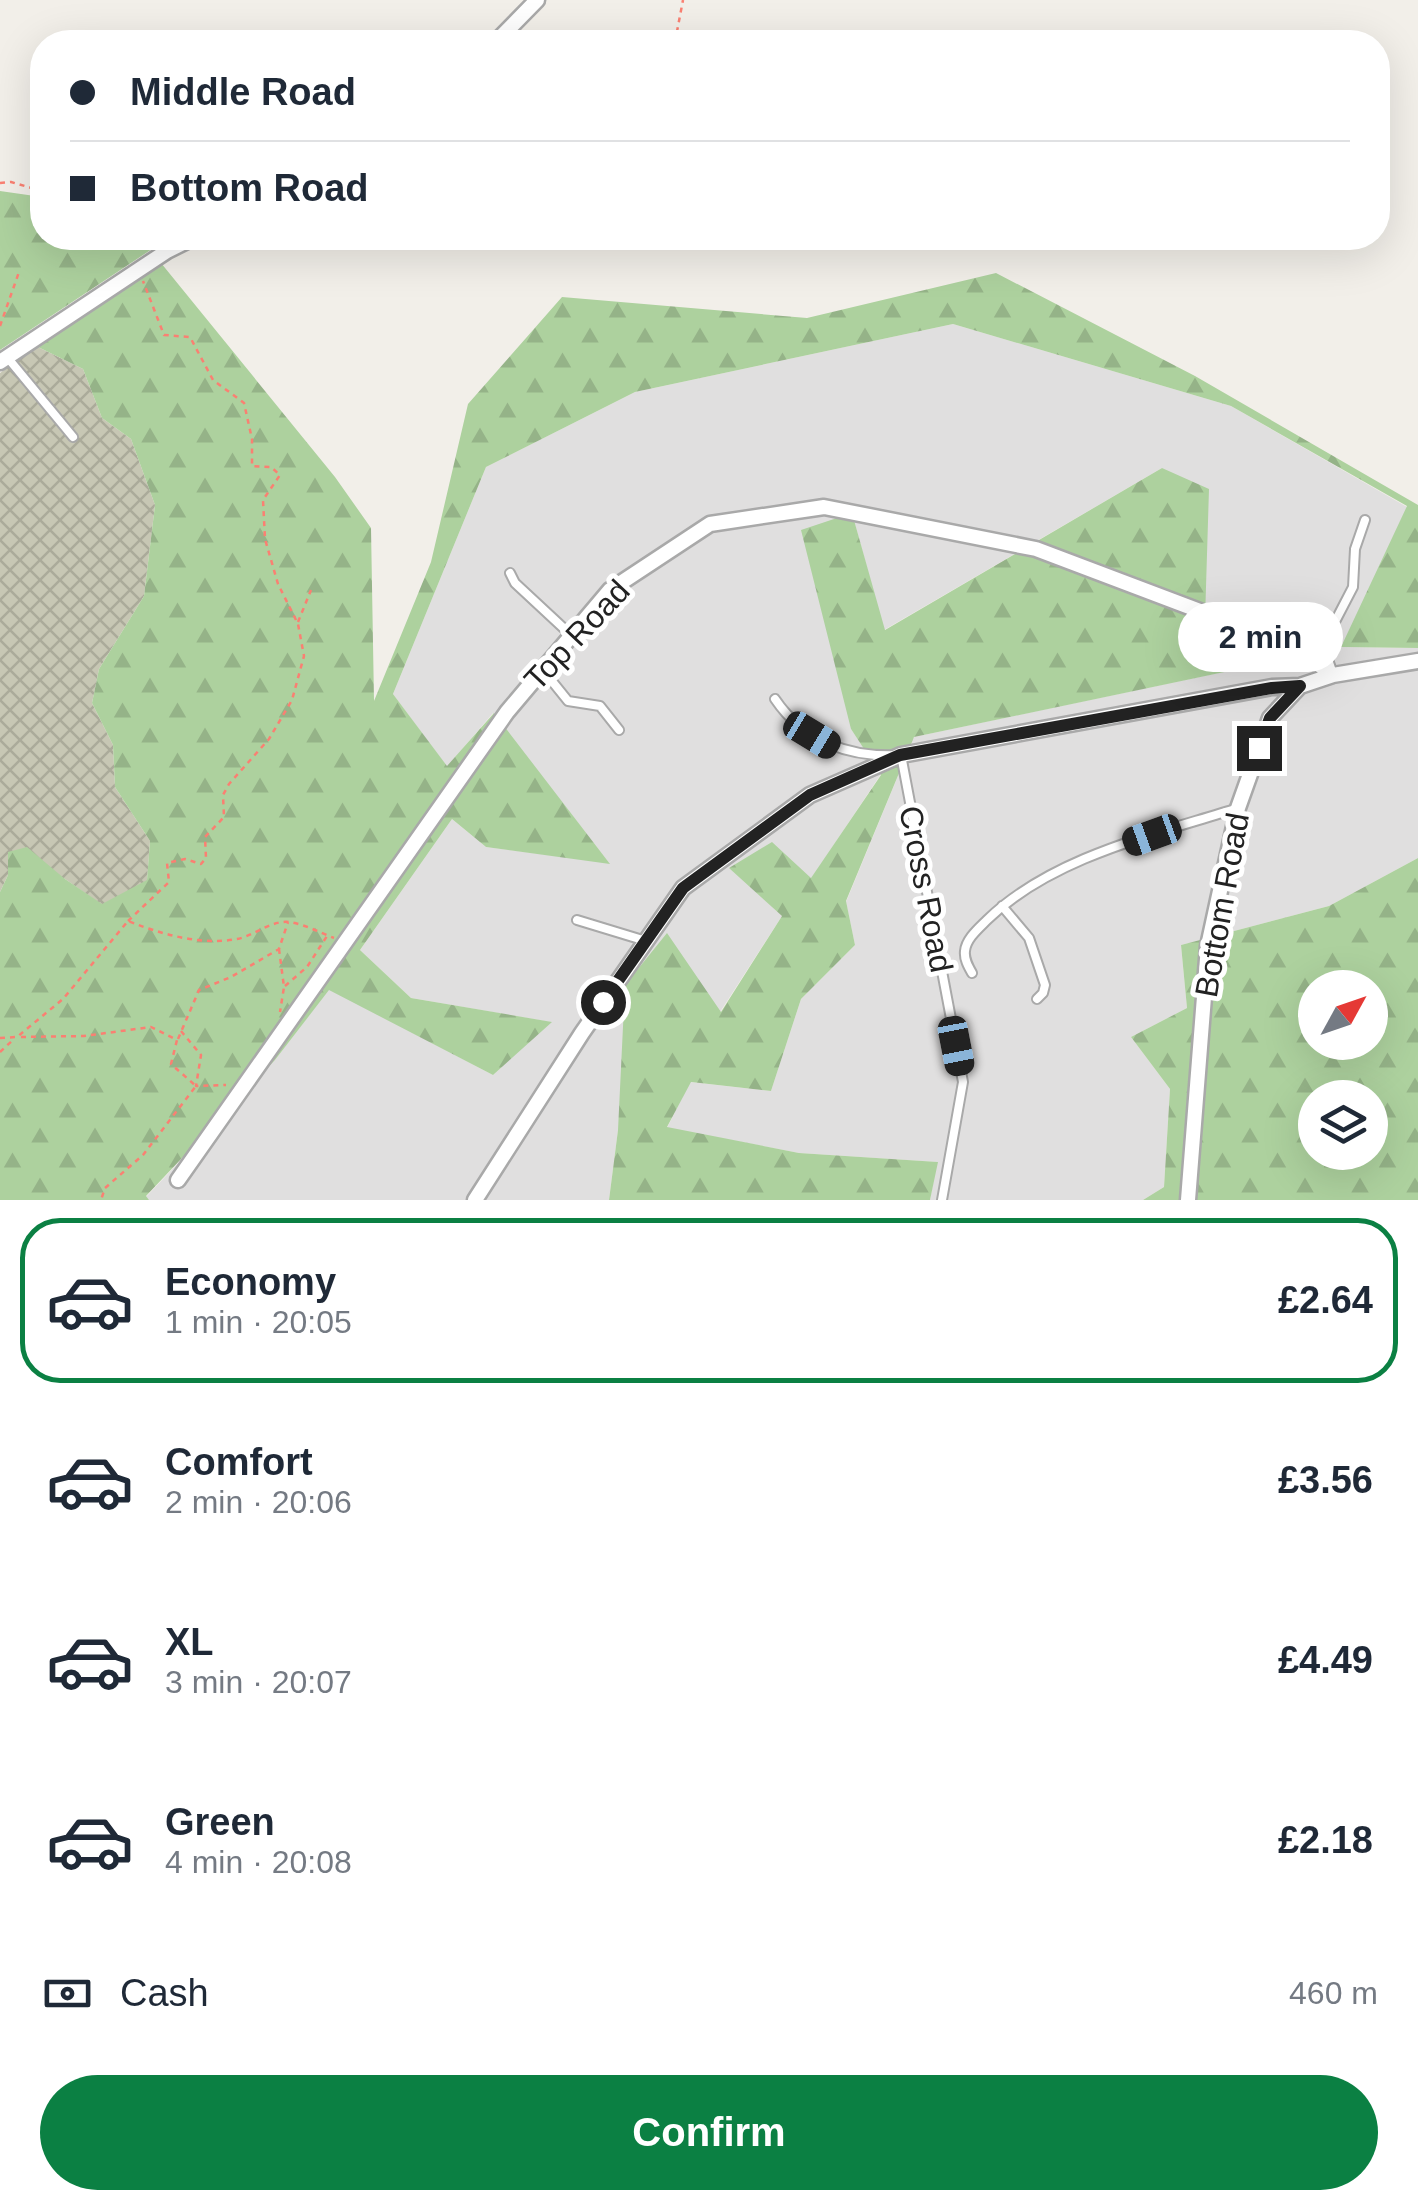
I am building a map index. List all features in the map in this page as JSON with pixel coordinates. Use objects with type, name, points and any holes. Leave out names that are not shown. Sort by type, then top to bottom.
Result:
[{"type":"street","points":[[508,30],[538,0]]},
{"type":"street","points":[[4,359],[172,250]]},
{"type":"street","name":"Top Road","points":[[178,1180],[507,712],[610,590],[710,524],[824,507],[1036,549],[1295,647],[1333,676]]},
{"type":"street","points":[[476,1200],[582,1033],[683,888],[810,795],[900,755],[1300,686],[1418,661]]},
{"type":"street","name":"Bottom Road","points":[[1188,1200],[1208,946],[1238,808],[1270,718],[1300,686]]},
{"type":"lane","points":[[4,359],[73,437]]},
{"type":"lane","points":[[1333,676],[1325,651],[1326,639],[1353,587],[1355,549],[1365,520]]},
{"type":"lane","points":[[510,573],[515,583],[572,636]]},
{"type":"lane","points":[[543,670],[562,696],[576,704],[600,706],[619,730]]},
{"type":"lane","points":[[775,699],[790,721],[836,749],[900,755]]},
{"type":"lane","name":"Cross Road","points":[[900,755],[963,1082],[942,1200]]},
{"type":"lane","points":[[972,973],[965,948],[1002,906],[1032,885],[1071,866],[1238,808]]},
{"type":"lane","points":[[1002,906],[1030,938],[1044,985],[1037,999]]},
{"type":"lane","points":[[577,920],[646,941]]},
{"type":"path","points":[[677,30],[683,0]]},
{"type":"path","points":[[0,183],[30,188]]},
{"type":"path","points":[[0,1052],[63,999],[128,920],[169,882],[166,863],[185,860],[201,864],[206,858],[205,837],[224,817],[223,795],[269,740],[292,700],[304,656],[298,624],[278,584],[265,540],[263,500],[280,474],[271,468],[252,466],[252,439],[244,403],[213,380],[190,336],[164,335],[138,270]]},
{"type":"path","points":[[0,326],[19,272]]},
{"type":"path","points":[[298,624],[312,590]]},
{"type":"path","points":[[128,920],[154,931],[215,940],[240,939],[270,925],[288,922],[345,942]]},
{"type":"path","points":[[280,1013],[284,987],[279,950],[288,922]]},
{"type":"path","points":[[284,987],[307,967],[327,936]]},
{"type":"path","points":[[230,1085],[196,1086],[170,1064],[180,1031],[200,990],[232,978],[279,950]]},
{"type":"path","points":[[0,1038],[84,1036],[151,1026],[177,1040]]},
{"type":"path","points":[[100,1200],[105,1188],[143,1155],[196,1086],[201,1055],[180,1031]]},
{"type":"shaded area","points":[[953,324],[1231,406],[1407,507],[1342,647],[1418,648],[1418,858],[1329,906],[1181,945],[1187,1008],[1131,1037],[1170,1089],[1164,1187],[1143,1200],[930,1200],[937,1162],[799,1153],[667,1128],[690,1082],[771,1091],[801,999],[855,945],[846,902],[914,737],[1294,657],[1205,620],[1162,468],[884,630],[852,513],[851,729],[881,774],[811,879],[729,867],[782,916],[720,1012],[618,1130],[609,1200],[149,1200],[146,1197],[275,1060],[329,989],[493,1075],[550,1022],[411,998],[360,950],[452,819],[486,847],[609,863],[493,713],[447,767],[393,694],[486,467],[635,392]]},
{"type":"shaded area","points":[[38,347],[83,369],[102,418],[131,439],[155,505],[144,596],[99,669],[92,703],[113,745],[115,787],[150,841],[147,881],[102,905],[65,879],[8,852],[8,875],[0,892],[0,373]]},
{"type":"green space","points":[[0,191],[30,195],[30,250],[150,250],[0,350]]},
{"type":"green space","points":[[161,263],[335,477],[371,528],[374,701],[431,562],[468,404],[562,297],[807,318],[996,273],[1195,376],[1418,505],[1418,648],[1341,647],[1407,506],[1231,406],[953,324],[635,392],[486,467],[393,694],[447,766],[494,713],[610,864],[486,847],[452,819],[360,950],[411,998],[552,1022],[493,1075],[329,990],[275,1060],[146,1196],[149,1200],[0,1200],[0,892],[8,875],[8,852],[27,847],[102,904],[147,880],[150,841],[115,787],[113,745],[92,703],[99,669],[144,596],[155,505],[131,439],[102,418],[83,369],[38,347]]},
{"type":"green space","points":[[1162,468],[1209,489],[1205,620],[1296,657],[914,737],[846,901],[855,945],[801,999],[771,1091],[691,1082],[667,1127],[799,1153],[938,1162],[930,1200],[609,1200],[618,1130],[625,985],[667,933],[721,1012],[782,916],[729,868],[772,842],[811,878],[881,775],[851,729],[801,530],[852,513],[885,630]]},
{"type":"green space","points":[[1418,858],[1418,1200],[1143,1200],[1164,1187],[1170,1089],[1131,1037],[1187,1008],[1181,945],[1329,906]]},
{"type":"route","points":[[603,1002],[683,888],[810,795],[900,755],[1300,686],[1270,718],[1259,748]]}]
